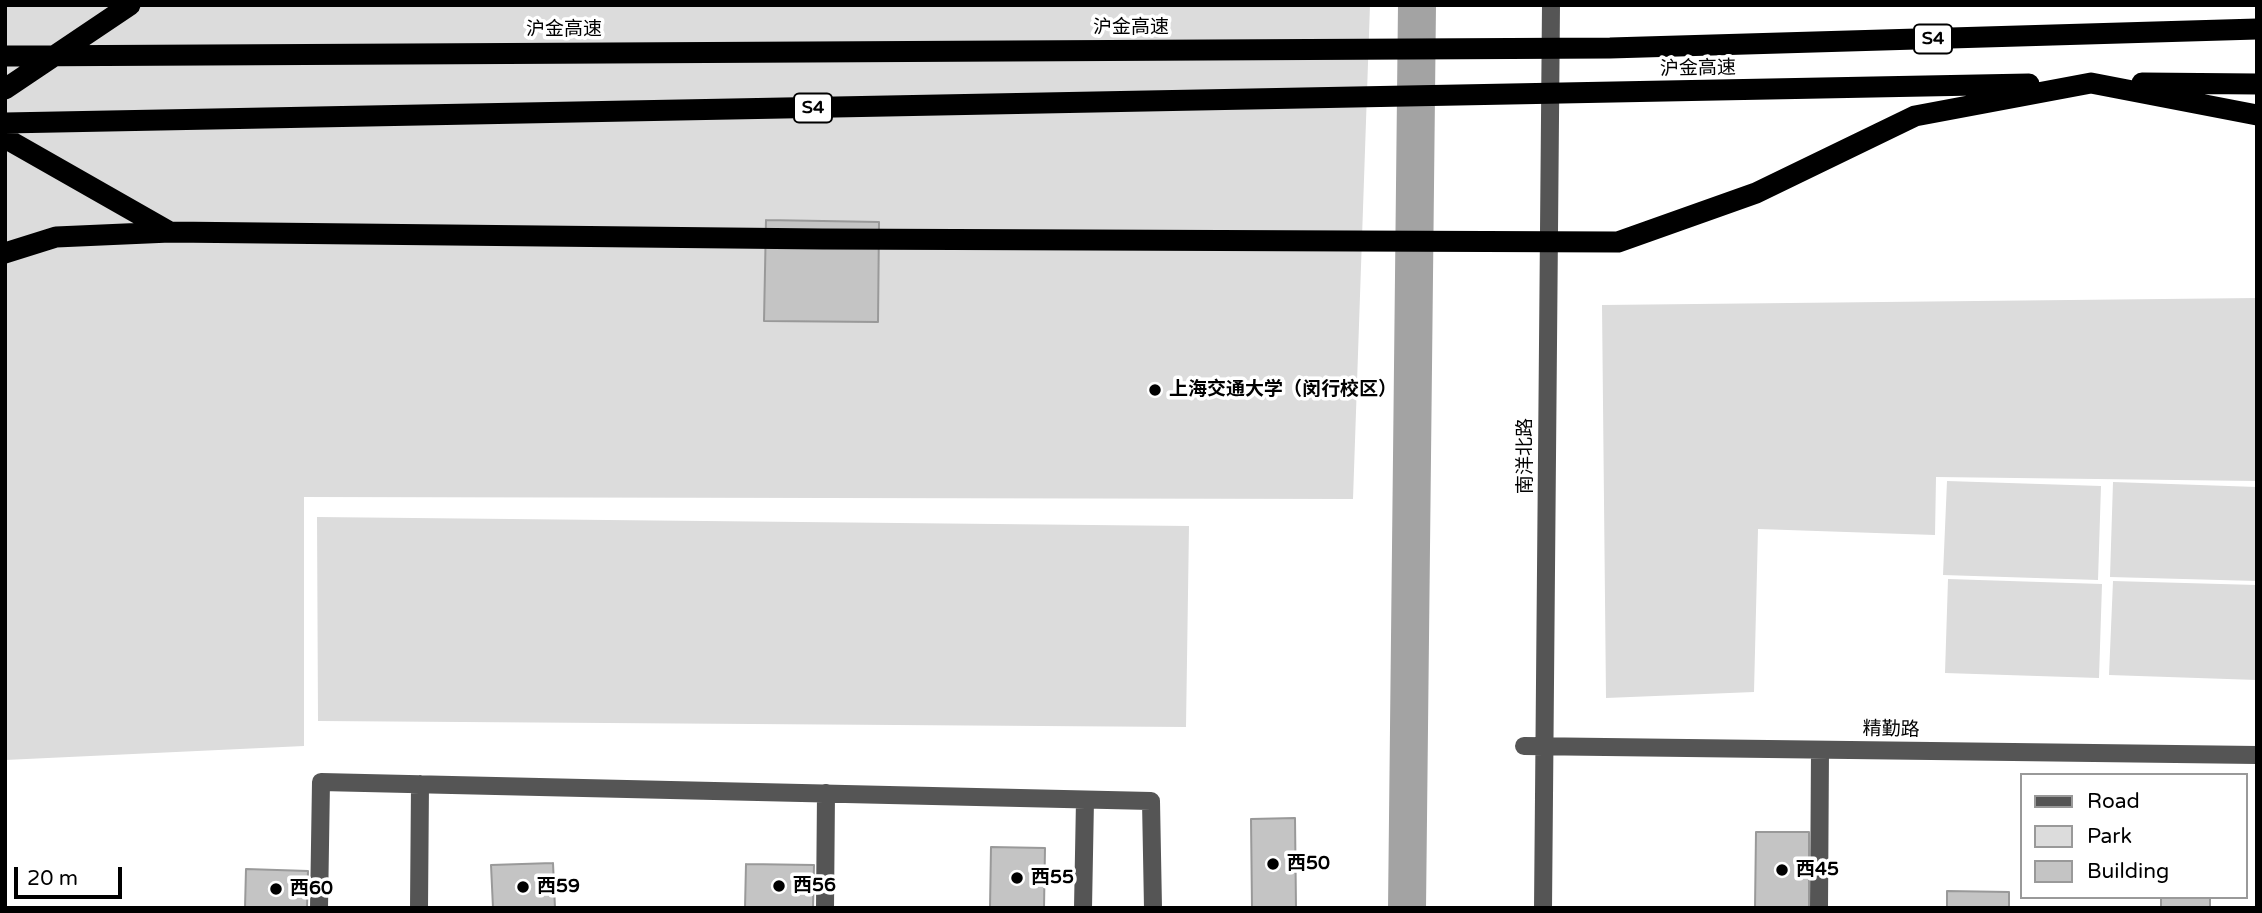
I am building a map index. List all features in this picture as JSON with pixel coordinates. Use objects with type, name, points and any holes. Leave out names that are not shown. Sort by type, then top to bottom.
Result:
[{"type":"highway","points":[[5,89],[130,5]]},
{"type":"highway","name":"沪金高速","points":[[5,56],[1610,48],[2257,29]]},
{"type":"highway","points":[[5,253],[56,237],[170,233],[1618,242],[1756,193],[1915,116],[2091,83]]},
{"type":"highway","name":"沪金高速","points":[[2091,83],[2257,115]]},
{"type":"highway","name":"沪金高速","points":[[5,123],[2091,83],[2257,84]]},
{"type":"highway","points":[[5,138],[170,233]]},
{"type":"lane","name":"南洋北路","points":[[1543,908],[1550,5]]},
{"type":"lane","name":"精勤路","points":[[1524,746],[2257,755]]},
{"type":"lane","points":[[1819,908],[1820,750]]},
{"type":"lane","points":[[319,908],[321,782],[1151,802],[1153,908]]},
{"type":"lane","points":[[419,908],[420,784]]},
{"type":"lane","points":[[825,908],[826,793]]},
{"type":"lane","points":[[1083,908],[1084,800]]},
{"type":"green space","points":[[5,5],[1370,5],[1353,499],[304,497],[304,746],[5,760]]},
{"type":"green space","points":[[2257,298],[2257,481],[1936,477],[1935,535],[1758,529],[1754,692],[1606,698],[1602,305]]},
{"type":"green space","points":[[1947,481],[2101,486],[2098,580],[1943,575]]},
{"type":"green space","points":[[2113,482],[2257,487],[2257,581],[2110,577]]},
{"type":"green space","points":[[317,517],[1189,526],[1186,727],[318,721]]},
{"type":"green space","points":[[1948,579],[2102,584],[2099,678],[1945,673]]},
{"type":"green space","points":[[2113,581],[2257,585],[2257,680],[2109,675]]},
{"type":"building","points":[[766,220],[879,222],[878,322],[764,321]]},
{"type":"building","name":"西50","points":[[1295,818],[1296,908],[1252,908],[1251,819]]},
{"type":"building","name":"西45","points":[[1756,832],[1809,832],[1809,908],[1755,908]]},
{"type":"building","name":"西55","points":[[991,847],[1045,848],[1044,908],[990,908]]},
{"type":"building","name":"西59","points":[[553,863],[555,908],[493,908],[491,865]]},
{"type":"building","name":"西56","points":[[746,864],[814,865],[813,908],[745,908]]},
{"type":"building","name":"西60","points":[[246,869],[308,871],[307,908],[245,908]]},
{"type":"building","points":[[1947,891],[2009,892],[2009,908],[1947,908]]},
{"type":"building","points":[[2161,899],[2210,899],[2210,908],[2161,908]]},
{"type":"waterway","points":[[1407,908],[1417,5]]},
{"type":"place","name":"上海交通大学（闵行校区）","points":[[1155,390]]},
{"type":"place","name":"西50","points":[[1273,864]]},
{"type":"place","name":"西45","points":[[1782,870]]},
{"type":"place","name":"西55","points":[[1017,878]]},
{"type":"place","name":"西56","points":[[779,886]]},
{"type":"place","name":"西59","points":[[523,887]]},
{"type":"place","name":"西60","points":[[276,889]]}]
